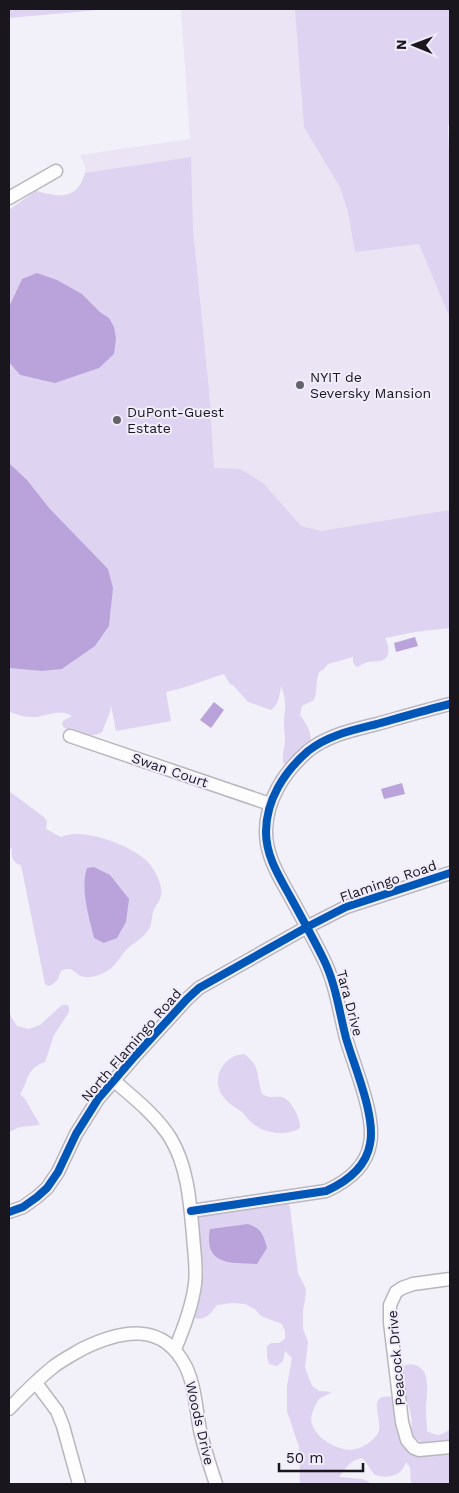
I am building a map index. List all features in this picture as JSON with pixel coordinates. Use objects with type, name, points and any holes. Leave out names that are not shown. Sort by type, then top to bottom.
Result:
[{"type":"street","points":[[9,198],[56,170]]},
{"type":"street","name":"Tara Drive","points":[[191,1211],[326,1190],[340,1185],[348,1179],[362,1163],[368,1152],[371,1131],[366,1105],[346,1037],[335,986],[307,927],[270,860],[265,834],[267,816],[275,792],[292,768],[307,752],[318,744],[337,735],[450,704]]},
{"type":"street","name":"Swan Court","points":[[70,736],[270,804]]},
{"type":"street","name":"Flamingo Road","points":[[307,927],[346,907],[450,873]]},
{"type":"street","name":"North Flamingo Road","points":[[9,1212],[22,1207],[38,1197],[47,1188],[58,1172],[87,1114],[113,1080],[187,999],[199,988],[307,927]]},
{"type":"street","points":[[113,1080],[150,1113],[164,1129],[181,1157],[186,1177],[195,1256],[195,1281],[194,1294],[186,1322],[175,1349]]},
{"type":"street","name":"Peacock Drive","points":[[450,1279],[413,1284],[402,1288],[396,1292],[390,1305],[390,1322],[405,1436],[414,1448],[419,1450],[450,1447]]},
{"type":"street","name":"Woods Drive","points":[[9,1409],[53,1366],[93,1344],[128,1333],[144,1333],[160,1338],[175,1349],[186,1368],[194,1390],[200,1431],[216,1484]]},
{"type":"street","points":[[36,1383],[57,1411],[79,1484]]},
{"type":"shaded area","points":[[9,9],[109,9],[9,18]]},
{"type":"shaded area","points":[[181,9],[337,9],[450,281],[450,569],[223,672],[9,712],[9,210],[36,191],[64,196],[78,189],[85,173],[85,166],[80,155],[190,139]]},
{"type":"shaded area","points":[[295,9],[450,9],[450,124],[448,126],[450,151],[450,318],[419,244],[355,252],[348,212],[340,187],[304,127]]},
{"type":"shaded area","points":[[191,157],[193,230],[209,391],[214,468],[240,469],[263,483],[301,526],[321,531],[450,510],[450,628],[385,638],[388,644],[388,654],[380,661],[364,663],[358,667],[353,662],[353,657],[328,664],[319,672],[314,700],[302,706],[300,715],[309,731],[310,743],[302,754],[288,765],[283,763],[285,702],[281,686],[278,702],[271,710],[248,702],[230,684],[224,674],[166,692],[171,721],[116,731],[111,705],[102,732],[86,736],[70,732],[62,725],[63,721],[72,716],[62,712],[30,717],[9,713],[9,668],[42,671],[62,669],[95,646],[109,626],[111,610],[74,535],[27,480],[9,463],[9,361],[20,375],[35,378],[109,318],[82,294],[22,279],[9,307],[9,210],[36,191],[52,195],[72,193],[82,182],[85,173]]},
{"type":"shaded area","points":[[37,273],[57,280],[82,294],[109,318],[114,327],[116,338],[114,354],[99,368],[55,383],[20,375],[9,362],[9,307],[22,279]]},
{"type":"shaded area","points":[[9,463],[27,480],[50,509],[108,569],[113,588],[109,626],[95,646],[62,669],[42,671],[9,668]]},
{"type":"shaded area","points":[[415,637],[418,646],[396,652],[394,643]]},
{"type":"shaded area","points":[[214,702],[224,710],[211,728],[200,720]]},
{"type":"shaded area","points":[[402,783],[405,794],[384,799],[381,789]]},
{"type":"shaded area","points":[[9,791],[44,817],[47,821],[46,829],[61,837],[82,834],[106,839],[139,855],[147,861],[156,874],[161,894],[153,911],[149,928],[107,971],[87,977],[68,969],[61,971],[53,984],[48,986],[45,984],[21,865],[13,859],[12,848],[9,850]]},
{"type":"shaded area","points":[[94,867],[110,875],[129,899],[126,922],[117,938],[104,943],[94,938],[86,903],[85,876],[87,868]]},
{"type":"shaded area","points":[[62,1005],[68,1005],[69,1012],[54,1035],[45,1062],[31,1071],[20,1094],[40,1125],[20,1127],[9,1132],[9,1007],[11,1017],[17,1026],[29,1029],[40,1025]]},
{"type":"shaded area","points":[[244,1054],[256,1067],[262,1094],[270,1097],[282,1097],[289,1101],[297,1115],[300,1128],[284,1133],[266,1131],[254,1124],[226,1100],[218,1085],[220,1071],[229,1060]]},
{"type":"shaded area","points":[[285,1197],[290,1207],[298,1273],[306,1289],[303,1310],[303,1329],[308,1342],[305,1368],[312,1386],[319,1391],[332,1392],[319,1399],[314,1408],[311,1421],[314,1430],[324,1440],[337,1447],[350,1450],[359,1448],[370,1442],[378,1433],[377,1403],[379,1399],[392,1397],[397,1433],[406,1444],[411,1443],[425,1452],[437,1453],[450,1443],[450,1484],[411,1484],[410,1467],[406,1462],[404,1467],[394,1475],[385,1477],[375,1475],[362,1458],[351,1463],[339,1477],[362,1479],[370,1484],[300,1484],[299,1447],[287,1411],[287,1386],[292,1358],[285,1351],[283,1361],[277,1366],[269,1364],[267,1356],[267,1346],[271,1343],[279,1343],[285,1339],[285,1331],[282,1324],[261,1316],[255,1309],[245,1304],[232,1303],[217,1305],[205,1317],[195,1318],[193,1304],[195,1262],[191,1211]]},
{"type":"shaded area","points":[[248,1224],[261,1233],[267,1248],[257,1264],[229,1262],[215,1256],[209,1241],[210,1229]]},
{"type":"shaded area","points":[[411,1364],[423,1370],[427,1383],[427,1431],[439,1435],[450,1429],[450,1443],[448,1440],[444,1441],[435,1449],[414,1437],[412,1418],[399,1375],[403,1367]]},
{"type":"cycle path","points":[[191,1211],[326,1191],[348,1178],[360,1167],[364,1160],[368,1152],[371,1133],[363,1091],[327,968],[271,859],[266,832],[269,809],[284,777],[299,759],[316,745],[350,731],[450,704]]},
{"type":"cycle path","points":[[9,1212],[23,1207],[47,1188],[58,1172],[76,1134],[98,1099],[135,1056],[199,988],[346,907],[450,873]]},
{"type":"place","name":"NYIT de Seversky Mansion","points":[[300,385]]},
{"type":"place","name":"DuPont-Guest Estate","points":[[117,420]]}]
